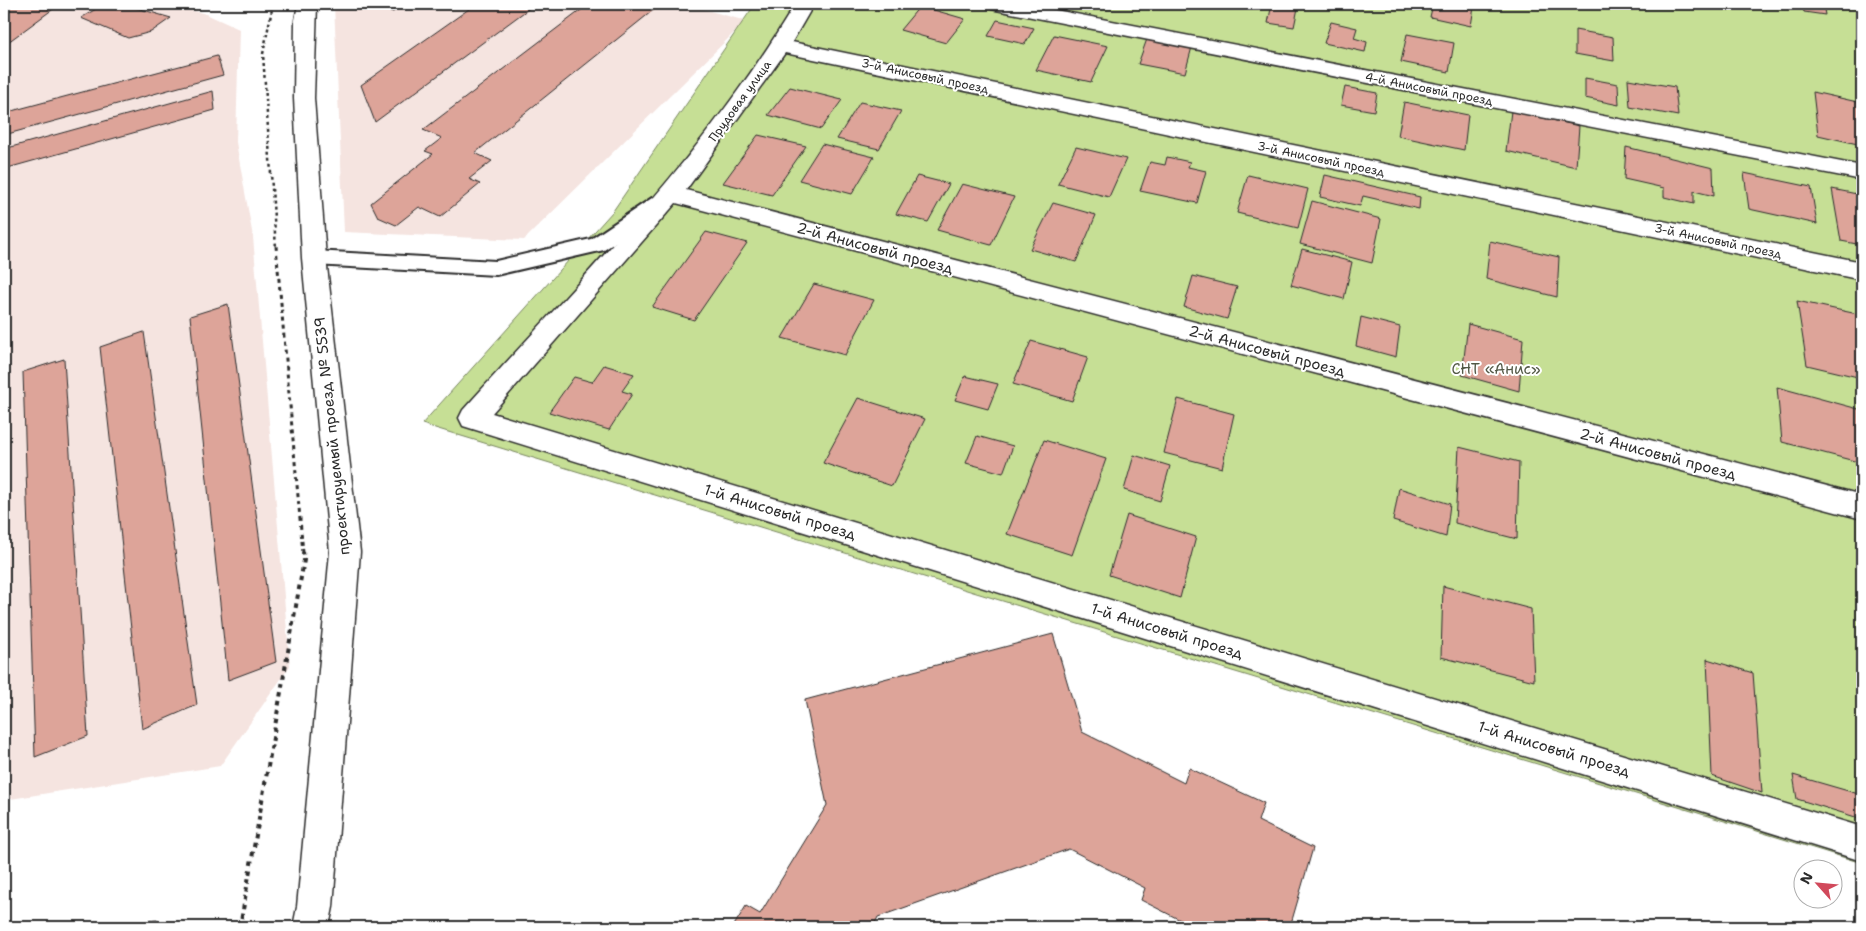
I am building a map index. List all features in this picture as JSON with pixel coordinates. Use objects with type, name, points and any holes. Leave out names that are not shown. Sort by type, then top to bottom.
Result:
[{"type":"street","name":"проектируемый проезд № 5539","points":[[307,4],[304,98],[314,258],[345,552],[315,907],[311,927]]},
{"type":"street","name":"Прудовая улица","points":[[472,418],[671,194],[780,46],[804,4]]},
{"type":"street","name":"4-й Анисовый проезд","points":[[996,4],[1862,173]]},
{"type":"street","name":"3-й Анисовый проезд","points":[[780,46],[1862,271]]},
{"type":"street","name":"2-й Анисовый проезд","points":[[671,194],[1862,507]]},
{"type":"street","name":"1-й Анисовый проезд","points":[[472,418],[1862,844]]},
{"type":"lane","points":[[314,258],[496,268],[597,245],[671,194]]},
{"type":"path","points":[[240,927],[304,560],[277,266],[263,54],[273,4]]},
{"type":"shaded area","points":[[4,4],[169,4],[206,14],[239,29],[236,142],[253,237],[290,666],[220,766],[4,800]]},
{"type":"shaded area","points":[[334,4],[685,4],[746,21],[524,240],[344,232]]},
{"type":"green space","name":"СНТ «Анис»","points":[[755,4],[1862,4],[1862,863],[422,424],[613,211]]},
{"type":"building","points":[[4,4],[60,4],[4,45]]},
{"type":"building","points":[[104,4],[123,4],[171,18],[151,32],[128,38],[81,18]]},
{"type":"building","points":[[370,4],[405,4],[393,12]]},
{"type":"building","points":[[476,4],[535,4],[375,122],[361,85]]},
{"type":"building","points":[[589,4],[603,4],[616,8],[622,4],[661,4],[475,153],[492,161],[469,179],[480,184],[440,217],[419,207],[396,225],[378,217],[371,203],[433,154],[425,151],[442,138],[423,130]]},
{"type":"building","points":[[1272,4],[1298,8],[1294,27],[1268,23]]},
{"type":"building","points":[[1433,4],[1456,4],[1474,7],[1471,26],[1430,17]]},
{"type":"building","points":[[1802,4],[1823,4],[1825,15],[1804,12]]},
{"type":"building","points":[[920,6],[965,19],[946,43],[900,30]]},
{"type":"building","points":[[997,20],[1034,28],[1025,44],[988,36]]},
{"type":"building","points":[[1331,22],[1357,28],[1354,38],[1367,42],[1365,52],[1324,43]]},
{"type":"building","points":[[1575,30],[1613,37],[1614,61],[1575,54]]},
{"type":"building","points":[[1407,34],[1454,43],[1449,72],[1401,62]]},
{"type":"building","points":[[1054,35],[1108,46],[1091,82],[1036,70]]},
{"type":"building","points":[[1147,39],[1192,47],[1185,73],[1138,64]]},
{"type":"building","points":[[217,56],[223,75],[4,135],[4,113]]},
{"type":"building","points":[[1585,78],[1618,84],[1619,105],[1585,98]]},
{"type":"building","points":[[1628,79],[1675,87],[1678,116],[1630,107]]},
{"type":"building","points":[[790,87],[842,100],[821,129],[768,115]]},
{"type":"building","points":[[1345,87],[1377,93],[1374,111],[1341,105]]},
{"type":"building","points":[[213,91],[215,110],[4,169],[4,149]]},
{"type":"building","points":[[1813,92],[1862,103],[1862,145],[1818,135]]},
{"type":"building","points":[[860,102],[901,111],[879,149],[837,139]]},
{"type":"building","points":[[1404,102],[1468,115],[1464,150],[1398,136]]},
{"type":"building","points":[[1511,111],[1579,126],[1576,167],[1506,151]]},
{"type":"building","points":[[758,135],[806,146],[772,195],[723,183]]},
{"type":"building","points":[[822,144],[874,157],[852,194],[799,180]]},
{"type":"building","points":[[1076,147],[1126,159],[1109,197],[1058,184]]},
{"type":"building","points":[[1626,147],[1713,168],[1714,196],[1694,191],[1694,204],[1664,197],[1664,188],[1624,179]]},
{"type":"building","points":[[1167,157],[1190,162],[1188,167],[1206,171],[1197,203],[1140,191],[1150,162],[1165,165]]},
{"type":"building","points":[[1744,173],[1811,187],[1817,224],[1749,209]]},
{"type":"building","points":[[1248,175],[1308,189],[1298,228],[1237,213]]},
{"type":"building","points":[[1325,175],[1420,197],[1419,209],[1363,196],[1360,206],[1320,197]]},
{"type":"building","points":[[917,176],[949,184],[928,222],[896,214]]},
{"type":"building","points":[[962,184],[1014,197],[991,245],[937,230]]},
{"type":"building","points":[[1832,189],[1862,195],[1862,245],[1841,241]]},
{"type":"building","points":[[1312,201],[1381,219],[1372,263],[1300,244]]},
{"type":"building","points":[[1053,203],[1096,215],[1076,262],[1030,249]]},
{"type":"building","points":[[706,232],[747,243],[694,320],[652,307]]},
{"type":"building","points":[[1490,241],[1559,257],[1557,297],[1486,279]]},
{"type":"building","points":[[1302,249],[1352,262],[1344,299],[1291,285]]},
{"type":"building","points":[[1193,276],[1237,287],[1227,319],[1184,307]]},
{"type":"building","points":[[814,284],[874,300],[845,355],[782,338]]},
{"type":"building","points":[[1797,301],[1862,315],[1862,378],[1807,365]]},
{"type":"building","points":[[228,304],[276,662],[228,680],[190,316]]},
{"type":"building","points":[[1361,317],[1400,327],[1396,357],[1356,346]]},
{"type":"building","points":[[1468,324],[1523,339],[1519,391],[1462,375]]},
{"type":"building","points":[[144,332],[197,705],[142,729],[100,347]]},
{"type":"building","points":[[1031,341],[1088,357],[1072,401],[1013,384]]},
{"type":"building","points":[[64,359],[88,736],[35,757],[23,372]]},
{"type":"building","points":[[604,365],[634,374],[622,391],[632,394],[609,430],[549,412],[574,377],[592,382]]},
{"type":"building","points":[[965,376],[998,384],[988,409],[955,400]]},
{"type":"building","points":[[1777,387],[1862,410],[1862,463],[1782,442]]},
{"type":"building","points":[[858,398],[925,419],[892,486],[823,463]]},
{"type":"building","points":[[1178,399],[1234,414],[1222,468],[1164,453]]},
{"type":"building","points":[[977,436],[1013,446],[1003,473],[966,463]]},
{"type":"building","points":[[1044,440],[1106,459],[1072,555],[1007,534]]},
{"type":"building","points":[[1459,447],[1519,462],[1517,539],[1455,523]]},
{"type":"building","points":[[1134,455],[1170,466],[1160,501],[1124,490]]},
{"type":"building","points":[[1399,488],[1450,504],[1446,537],[1393,521]]},
{"type":"building","points":[[1127,515],[1196,537],[1180,598],[1109,575]]},
{"type":"building","points":[[1443,586],[1531,609],[1534,681],[1441,657]]},
{"type":"building","points":[[1053,634],[1082,732],[1184,783],[1189,768],[1264,803],[1258,821],[1313,848],[1290,927],[1194,927],[1141,900],[1145,888],[1069,849],[878,917],[873,927],[733,927],[746,906],[760,914],[827,805],[805,700]]},
{"type":"building","points":[[1707,659],[1753,673],[1762,793],[1712,776]]},
{"type":"building","points":[[1793,775],[1862,795],[1862,819],[1797,799]]},
{"type":"building","points":[[158,920],[155,927],[59,927]]}]
